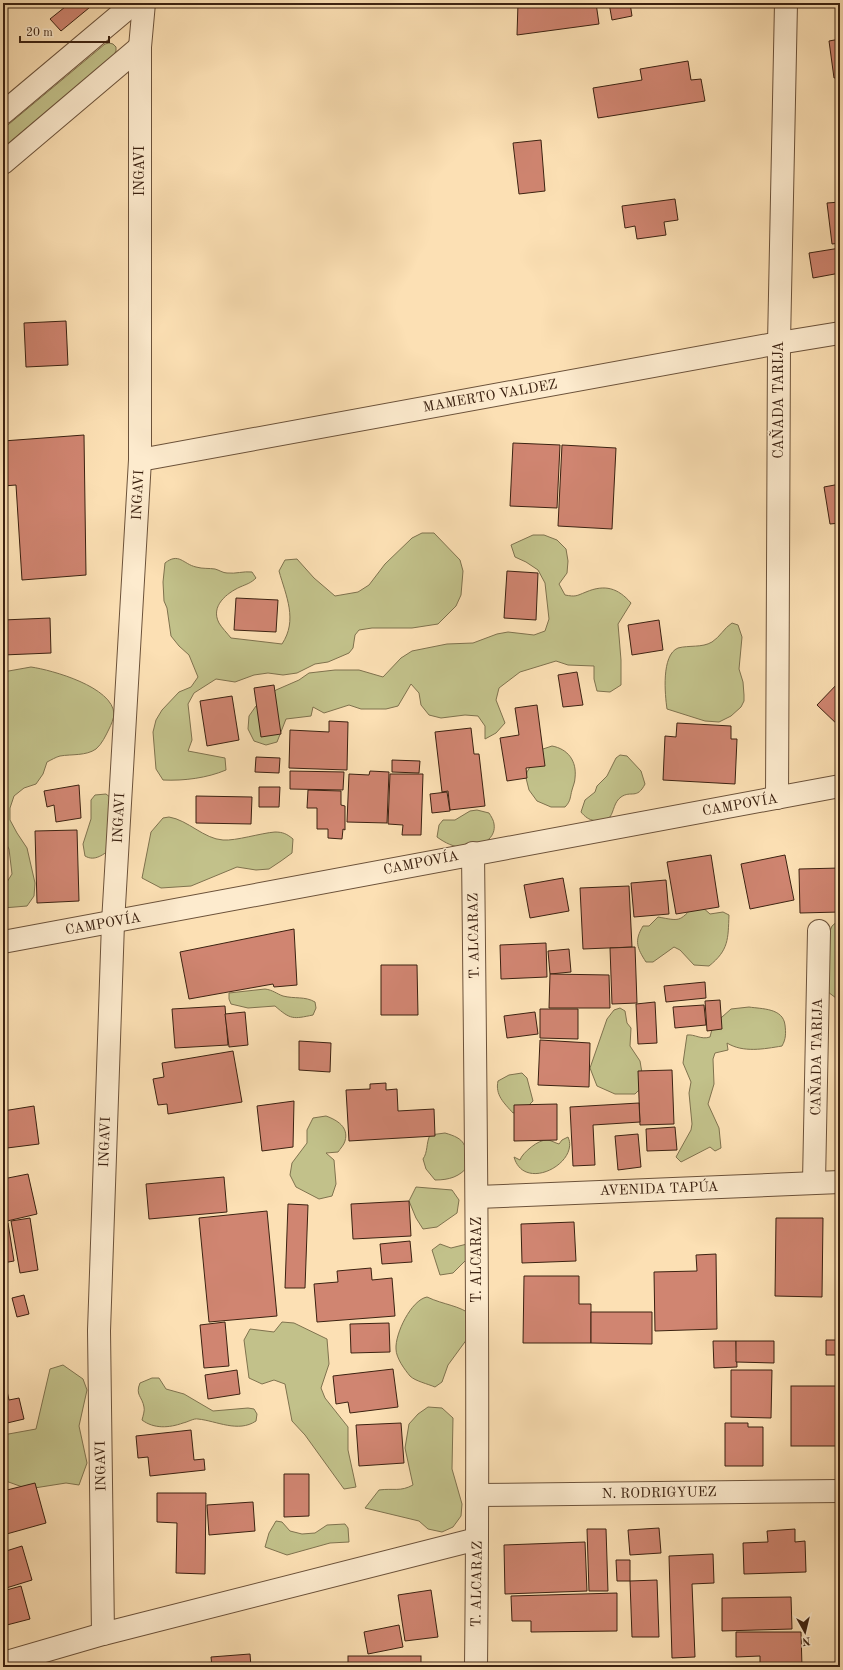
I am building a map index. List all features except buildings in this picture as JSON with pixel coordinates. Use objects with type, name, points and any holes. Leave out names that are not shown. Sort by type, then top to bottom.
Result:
[{"type":"street","points":[[3,113],[134,3]]},
{"type":"street","name":"INGAVI","points":[[103,1634],[99,1331],[113,922],[140,460],[140,47],[144,3]]},
{"type":"street","name":"CAÑADA TARIJA","points":[[777,798],[779,343],[786,3]]},
{"type":"street","points":[[3,162],[140,47]]},
{"type":"street","name":"MAMERTO VALDEZ","points":[[140,460],[840,333]]},
{"type":"street","name":"CAMPOVÍA","points":[[3,942],[840,786]]},
{"type":"street","name":"T. ALCARAZ","points":[[473,854],[477,1197],[476,1667]]},
{"type":"street","name":"CAÑADA TARIJA","points":[[814,1182],[819,931]]},
{"type":"street","name":"AVENIDA TAPÚA","points":[[477,1197],[840,1182]]},
{"type":"street","name":"N. RODRIGYUEZ","points":[[477,1496],[840,1491]]},
{"type":"street","points":[[3,1663],[103,1634],[477,1539]]},
{"type":"shaded area","points":[[109,43],[116,47],[114,55],[3,148],[3,129],[105,44]]},
{"type":"shaded area","points":[[422,533],[434,533],[460,560],[463,571],[461,595],[456,606],[438,624],[412,628],[372,628],[359,630],[355,635],[353,648],[349,653],[328,662],[315,664],[297,673],[283,675],[268,673],[254,675],[235,682],[216,679],[194,693],[188,704],[192,740],[188,751],[225,758],[226,770],[195,778],[163,780],[156,769],[153,732],[156,720],[162,710],[179,692],[191,687],[198,677],[189,655],[171,636],[167,608],[164,601],[163,582],[165,563],[170,560],[178,559],[192,566],[215,569],[226,573],[252,572],[256,578],[230,593],[221,601],[217,611],[219,623],[231,638],[282,644],[287,635],[290,617],[287,599],[279,571],[285,560],[297,559],[314,578],[335,596],[358,592],[369,585],[385,564],[412,538]]},
{"type":"shaded area","points":[[533,535],[544,535],[557,540],[566,549],[568,561],[567,573],[559,584],[565,595],[576,596],[599,588],[605,588],[616,591],[631,603],[618,624],[621,660],[621,685],[610,692],[597,691],[594,679],[594,666],[568,665],[556,661],[520,672],[499,688],[496,700],[505,723],[496,733],[485,739],[485,726],[478,716],[465,715],[441,718],[429,715],[421,705],[419,693],[411,684],[398,706],[386,709],[361,709],[349,705],[324,713],[313,707],[311,716],[286,719],[277,742],[266,745],[254,741],[248,729],[249,716],[256,706],[276,690],[299,680],[309,673],[335,670],[359,670],[383,677],[401,658],[412,651],[447,644],[473,643],[497,634],[508,632],[534,635],[545,631],[549,619],[545,583],[538,570],[515,557],[511,545]]},
{"type":"shaded area","points":[[732,623],[738,625],[742,637],[739,669],[743,682],[744,701],[741,707],[731,716],[719,722],[705,721],[667,709],[665,676],[669,659],[673,652],[682,647],[708,644],[717,638]]},
{"type":"shaded area","points":[[31,667],[66,676],[93,688],[104,696],[111,704],[114,716],[105,737],[96,749],[83,754],[60,756],[47,762],[43,774],[36,784],[24,788],[14,796],[10,808],[10,820],[27,848],[35,883],[34,896],[27,906],[3,908],[3,882],[7,882],[12,874],[9,849],[3,838],[3,672]]},
{"type":"shaded area","points":[[552,746],[563,750],[573,761],[575,781],[569,801],[565,807],[551,807],[537,801],[529,790],[526,778],[527,772],[540,750]]},
{"type":"shaded area","points":[[620,755],[627,756],[641,771],[645,784],[639,792],[621,797],[615,804],[610,817],[598,821],[591,820],[581,812],[585,800],[595,792],[597,786],[607,776],[616,758]]},
{"type":"shaded area","points":[[106,794],[111,798],[112,848],[96,858],[89,858],[85,856],[83,844],[91,819],[91,800],[95,795]]},
{"type":"shaded area","points":[[477,810],[489,813],[492,818],[494,828],[493,834],[489,839],[476,846],[463,848],[456,847],[437,837],[439,825],[443,820],[455,820],[470,811]]},
{"type":"shaded area","points":[[169,817],[183,822],[216,839],[223,840],[275,832],[283,833],[293,839],[292,853],[269,869],[256,870],[237,867],[191,886],[161,888],[142,878],[151,832],[163,818]]},
{"type":"shaded area","points":[[694,906],[701,906],[710,914],[723,912],[729,915],[728,937],[726,944],[716,960],[709,966],[694,965],[680,950],[674,947],[653,962],[646,962],[640,953],[638,944],[638,936],[643,926],[649,926],[658,917],[671,919],[682,918]]},
{"type":"shaded area","points":[[840,919],[840,1001],[828,992],[819,958],[832,926]]},
{"type":"shaded area","points":[[265,989],[283,996],[307,999],[315,1002],[316,1008],[313,1015],[296,1018],[285,1014],[275,1006],[248,1008],[231,1004],[229,999],[229,993]]},
{"type":"shaded area","points":[[749,1007],[771,1010],[780,1015],[785,1025],[785,1036],[782,1046],[747,1049],[727,1043],[728,1050],[715,1053],[713,1059],[714,1084],[708,1104],[719,1128],[721,1148],[715,1151],[710,1147],[681,1162],[676,1157],[691,1130],[692,1124],[689,1093],[691,1082],[683,1063],[687,1035],[704,1038],[710,1037],[713,1025],[731,1009]]},
{"type":"shaded area","points":[[620,1008],[625,1011],[627,1023],[631,1028],[630,1046],[640,1061],[644,1085],[635,1094],[615,1094],[597,1086],[590,1068],[607,1019],[614,1010]]},
{"type":"shaded area","points":[[522,1073],[527,1078],[533,1101],[524,1110],[513,1113],[499,1095],[497,1086],[498,1081],[509,1075]]},
{"type":"shaded area","points":[[326,1116],[338,1122],[344,1128],[346,1136],[343,1145],[338,1152],[326,1153],[334,1160],[336,1184],[332,1196],[319,1199],[296,1187],[290,1175],[292,1163],[307,1143],[307,1130],[313,1118]]},
{"type":"shaded area","points":[[445,1133],[461,1140],[467,1152],[469,1165],[466,1169],[454,1177],[435,1180],[426,1169],[423,1159],[430,1135]]},
{"type":"shaded area","points":[[568,1137],[570,1147],[566,1156],[559,1164],[549,1170],[539,1173],[528,1173],[520,1168],[514,1157],[520,1160],[527,1150],[544,1140],[559,1144],[562,1140]]},
{"type":"shaded area","points":[[416,1187],[452,1190],[459,1200],[457,1213],[437,1227],[423,1229],[416,1218],[409,1201]]},
{"type":"shaded area","points":[[475,1242],[472,1254],[453,1273],[440,1275],[432,1250],[440,1244],[451,1248]]},
{"type":"shaded area","points":[[427,1297],[457,1307],[473,1316],[470,1335],[448,1365],[442,1382],[435,1387],[412,1378],[403,1367],[396,1352],[398,1335],[405,1318],[415,1304],[421,1299]]},
{"type":"shaded area","points":[[282,1322],[294,1323],[327,1339],[329,1364],[321,1388],[325,1398],[348,1427],[348,1450],[356,1487],[344,1489],[305,1435],[292,1421],[285,1384],[274,1380],[262,1384],[249,1378],[244,1340],[250,1329],[274,1332]]},
{"type":"shaded area","points":[[63,1365],[83,1379],[87,1390],[79,1426],[87,1463],[79,1485],[66,1483],[28,1489],[3,1480],[3,1435],[36,1429],[50,1369]]},
{"type":"shaded area","points":[[152,1378],[159,1378],[166,1389],[184,1394],[213,1411],[248,1408],[254,1409],[257,1414],[256,1421],[242,1426],[227,1425],[196,1419],[172,1426],[162,1427],[147,1423],[142,1420],[144,1408],[138,1390],[140,1383]]},
{"type":"shaded area","points":[[428,1407],[442,1408],[453,1418],[452,1469],[462,1504],[461,1516],[453,1527],[442,1532],[428,1529],[419,1521],[365,1508],[379,1490],[400,1489],[413,1485],[405,1448],[409,1424],[418,1414]]},
{"type":"shaded area","points":[[276,1521],[282,1522],[290,1531],[302,1534],[315,1533],[327,1525],[345,1524],[348,1528],[349,1542],[330,1543],[287,1555],[265,1547],[269,1533]]}]
